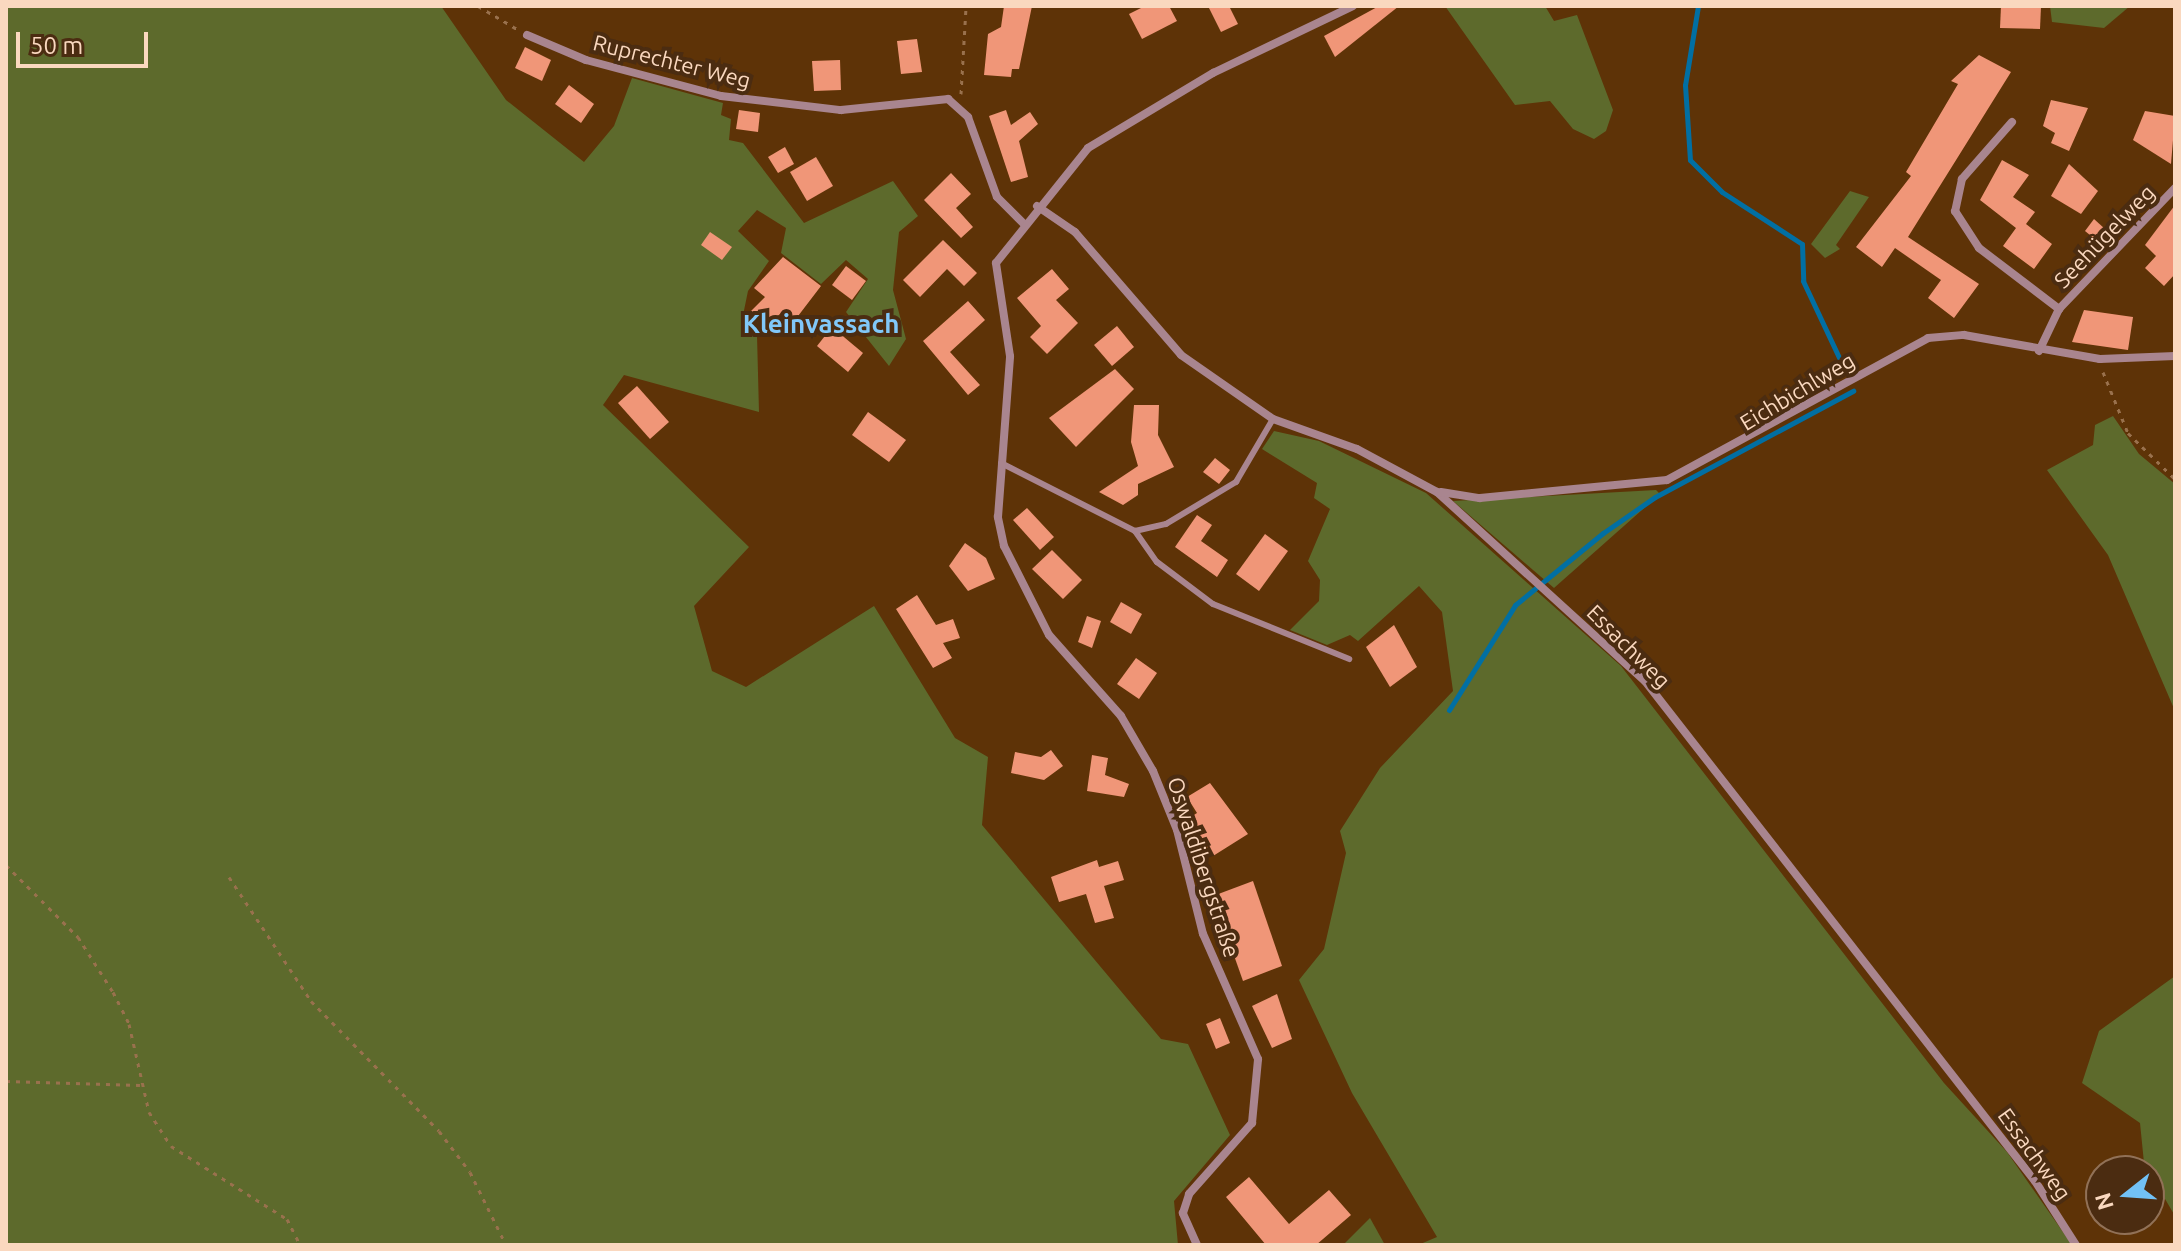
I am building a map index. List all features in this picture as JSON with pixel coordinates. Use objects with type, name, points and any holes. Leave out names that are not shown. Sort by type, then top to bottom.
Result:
[{"type":"street","name":"Oswaldibergstraße","points":[[1197,1245],[1183,1213],[1189,1194],[1252,1123],[1262,1077],[1258,1059],[1203,934],[1177,830],[1153,771],[1121,716],[1049,635],[1013,571],[998,517],[1010,356],[996,263],[1023,223],[1088,148],[1122,124],[1353,6]]},
{"type":"street","name":"Ruprechter Weg","points":[[527,35],[586,60],[721,96],[841,110],[913,98],[961,105]]},
{"type":"street","points":[[961,105],[991,186],[1023,223]]},
{"type":"street","name":"Seehügelweg","points":[[2012,122],[1962,179],[1955,211],[1979,248],[2059,309]]},
{"type":"street","name":"Seehügelweg","points":[[2039,351],[2059,309],[2175,188]]},
{"type":"street","name":"Essachweg","points":[[1037,206],[1081,239],[1172,346],[1273,419],[1357,449],[1437,492],[1645,681],[2019,1159],[2076,1245]]},
{"type":"street","name":"Eichbichlweg","points":[[1437,492],[1480,498],[1667,480],[1804,411],[1908,344],[1964,335],[2039,351],[2100,359],[2175,356]]},
{"type":"lane","points":[[1135,531],[1166,524],[1236,482],[1273,419]]},
{"type":"lane","points":[[1001,463],[1135,531],[1157,562],[1213,604],[1349,659]]},
{"type":"path","points":[[478,6],[527,35]]},
{"type":"path","points":[[961,105],[966,6]]},
{"type":"path","points":[[2100,359],[2128,433],[2175,479]]},
{"type":"path","points":[[6,865],[78,937],[113,992],[129,1024],[140,1085],[171,1146],[287,1219],[300,1245]]},
{"type":"path","points":[[229,877],[311,1001],[439,1131],[470,1172],[506,1245]]},
{"type":"path","points":[[6,1081],[140,1085]]},
{"type":"green space","points":[[6,6],[441,6],[506,100],[584,162],[614,126],[632,78],[723,103],[721,115],[731,119],[729,140],[743,143],[804,223],[893,181],[918,216],[899,232],[893,290],[906,339],[889,366],[846,312],[868,279],[846,260],[821,284],[781,253],[786,228],[757,210],[738,231],[769,261],[748,291],[741,325],[757,335],[759,412],[624,375],[603,405],[749,547],[694,606],[712,671],[746,687],[874,606],[955,738],[988,757],[982,825],[1161,1039],[1188,1044],[1230,1135],[1174,1201],[1178,1245],[6,1245]]},
{"type":"green space","points":[[1445,6],[1545,6],[1554,21],[1577,15],[1613,110],[1606,131],[1594,139],[1573,129],[1550,101],[1515,105]]},
{"type":"green space","points":[[2050,6],[2130,6],[2104,28],[2052,22]]},
{"type":"green space","points":[[1850,191],[1869,197],[1836,245],[1840,249],[1825,258],[1811,244]]},
{"type":"green space","points":[[2113,416],[2139,454],[2175,484],[2175,711],[2108,555],[2047,470],[2093,445],[2095,425]]},
{"type":"green space","points":[[1274,431],[1319,441],[1426,493],[1621,666],[1944,1083],[2007,1152],[2072,1245],[1418,1245],[1437,1237],[1352,1093],[1299,980],[1324,949],[1346,853],[1340,831],[1380,768],[1453,691],[1442,612],[1419,586],[1358,641],[1350,635],[1327,645],[1290,630],[1319,601],[1320,580],[1308,561],[1330,509],[1314,498],[1317,483],[1262,449]]},
{"type":"green space","points":[[1656,490],[1660,494],[1554,588],[1453,501]]},
{"type":"green space","points":[[2175,976],[2175,1216],[2165,1199],[2165,1155],[2143,1155],[2140,1123],[2082,1083],[2099,1031]]},
{"type":"green space","points":[[1370,1218],[1385,1245],[1343,1245]]},
{"type":"building","points":[[1004,6],[1032,6],[1019,69],[1012,69],[1011,77],[984,75],[988,34],[1001,27]]},
{"type":"building","points":[[1145,6],[1169,6],[1177,21],[1142,39],[1129,14]]},
{"type":"building","points":[[1208,6],[1229,6],[1238,24],[1221,32]]},
{"type":"building","points":[[1379,6],[1399,6],[1335,57],[1324,36]]},
{"type":"building","points":[[2001,6],[2041,6],[2040,29],[2000,28]]},
{"type":"building","points":[[917,39],[922,72],[901,74],[897,41]]},
{"type":"building","points":[[525,47],[551,60],[542,81],[515,68]]},
{"type":"building","points":[[1979,55],[2011,72],[1908,237],[1979,284],[1954,318],[1928,298],[1941,280],[1895,248],[1882,267],[1856,247],[1911,176],[1906,172],[1958,84],[1951,81]]},
{"type":"building","points":[[840,60],[841,90],[814,91],[812,61]]},
{"type":"building","points":[[569,85],[594,104],[581,123],[555,104]]},
{"type":"building","points":[[2051,100],[2088,108],[2069,151],[2051,143],[2055,133],[2043,126]]},
{"type":"building","points":[[739,110],[760,113],[758,132],[736,129]]},
{"type":"building","points":[[1006,110],[1011,125],[1030,112],[1038,124],[1019,141],[1028,177],[1011,182],[989,116]]},
{"type":"building","points":[[2145,111],[2175,116],[2171,164],[2133,140]]},
{"type":"building","points":[[785,147],[794,164],[778,173],[768,157]]},
{"type":"building","points":[[816,157],[833,186],[807,201],[790,172]]},
{"type":"building","points":[[2002,160],[2029,175],[2013,197],[2035,212],[2026,224],[2052,244],[2034,269],[2003,246],[2016,228],[1980,200]]},
{"type":"building","points":[[2069,164],[2098,191],[2081,214],[2051,196]]},
{"type":"building","points":[[951,173],[971,194],[956,208],[973,227],[961,238],[924,200]]},
{"type":"building","points":[[2175,205],[2175,274],[2164,286],[2145,268],[2156,256],[2145,245]]},
{"type":"building","points":[[2094,219],[2105,229],[2096,240],[2085,231]]},
{"type":"building","points":[[710,232],[732,247],[722,260],[701,245]]},
{"type":"building","points":[[943,240],[977,273],[964,286],[947,269],[920,297],[903,280]]},
{"type":"building","points":[[783,257],[821,286],[795,320],[783,311],[764,329],[749,313],[765,297],[754,288]]},
{"type":"building","points":[[846,266],[866,281],[852,300],[832,285]]},
{"type":"building","points":[[1052,269],[1069,289],[1056,300],[1078,323],[1047,354],[1030,337],[1041,326],[1017,298]]},
{"type":"building","points":[[968,301],[985,320],[950,352],[980,385],[968,395],[923,341]]},
{"type":"building","points":[[2084,310],[2133,317],[2128,350],[2072,342]]},
{"type":"building","points":[[1117,326],[1134,347],[1112,366],[1094,345]]},
{"type":"building","points":[[832,327],[863,353],[848,372],[817,346]]},
{"type":"building","points":[[1115,369],[1134,389],[1076,447],[1049,418]]},
{"type":"building","points":[[637,386],[669,422],[650,439],[618,403]]},
{"type":"building","points":[[1134,405],[1159,405],[1158,435],[1174,467],[1138,484],[1138,495],[1123,505],[1099,492],[1138,466],[1131,442]]},
{"type":"building","points":[[868,412],[906,440],[889,462],[852,435]]},
{"type":"building","points":[[1215,458],[1230,470],[1219,484],[1203,472]]},
{"type":"building","points":[[1027,508],[1054,537],[1040,550],[1013,520]]},
{"type":"building","points":[[1197,515],[1212,525],[1201,541],[1228,560],[1217,577],[1175,547]]},
{"type":"building","points":[[1265,534],[1288,551],[1259,591],[1236,574]]},
{"type":"building","points":[[965,543],[986,558],[995,579],[968,591],[949,566]]},
{"type":"building","points":[[1052,550],[1082,580],[1063,599],[1032,569]]},
{"type":"building","points":[[917,595],[936,625],[953,619],[960,638],[943,643],[952,658],[933,668],[896,609]]},
{"type":"building","points":[[1121,602],[1142,614],[1131,634],[1110,622]]},
{"type":"building","points":[[1087,616],[1101,621],[1092,648],[1078,642]]},
{"type":"building","points":[[1394,625],[1417,667],[1390,687],[1366,647]]},
{"type":"building","points":[[1136,658],[1157,673],[1139,699],[1117,684]]},
{"type":"building","points":[[1051,750],[1063,766],[1044,780],[1011,773],[1015,752],[1041,757]]},
{"type":"building","points":[[1092,755],[1108,758],[1105,775],[1129,784],[1124,797],[1087,791]]},
{"type":"building","points":[[1210,783],[1248,834],[1213,856],[1189,818],[1197,813],[1187,797]]},
{"type":"building","points":[[1097,860],[1099,867],[1118,861],[1124,880],[1104,886],[1114,918],[1095,923],[1086,894],[1059,902],[1051,877]]},
{"type":"building","points":[[1253,881],[1282,966],[1243,981],[1213,896]]},
{"type":"building","points":[[1277,994],[1292,1039],[1272,1048],[1252,1006]]},
{"type":"building","points":[[1220,1018],[1230,1043],[1216,1049],[1206,1024]]},
{"type":"building","points":[[1249,1177],[1289,1224],[1329,1190],[1351,1215],[1316,1245],[1266,1245],[1226,1197]]},
{"type":"waterway","points":[[1698,6],[1685,85],[1690,160],[1722,192],[1802,244],[1803,281],[1843,366]]},
{"type":"waterway","points":[[1449,710],[1515,605],[1603,533],[1655,497],[1853,391]]},
{"type":"district","name":"Kleinvassach","points":[[821,324]]}]
